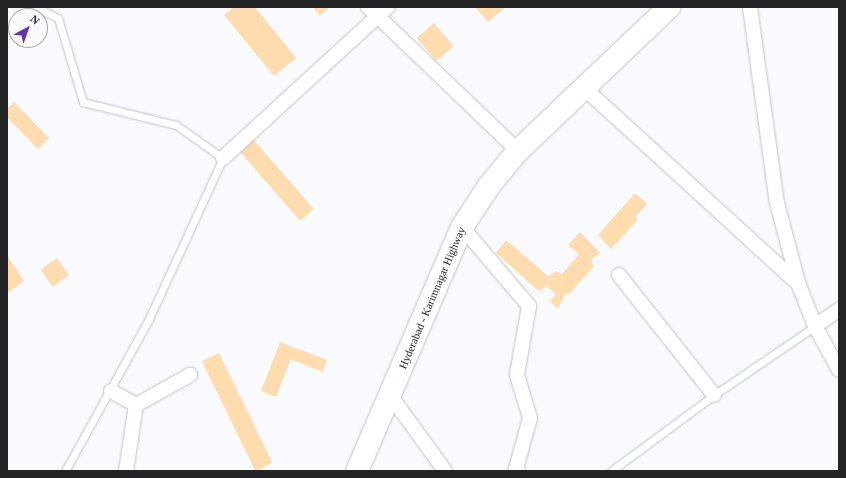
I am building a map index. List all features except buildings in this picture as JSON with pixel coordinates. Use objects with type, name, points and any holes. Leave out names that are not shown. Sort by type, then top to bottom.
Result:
[{"type":"main road","name":"Hyderabad - Karimnagar Highway","points":[[357,471],[462,227],[489,186],[518,152],[669,7]]},
{"type":"street","points":[[223,158],[372,12],[388,7]]},
{"type":"street","points":[[750,7],[776,203],[798,283],[815,326],[839,370]]},
{"type":"street","points":[[372,12],[518,152]]},
{"type":"street","points":[[584,87],[798,283]]},
{"type":"street","points":[[462,227],[529,306],[517,375],[530,418],[516,468],[518,471]]},
{"type":"street","points":[[619,275],[714,395]]},
{"type":"street","points":[[815,326],[839,310]]},
{"type":"street","points":[[136,405],[190,375]]},
{"type":"street","points":[[111,391],[136,405]]},
{"type":"street","points":[[390,395],[444,471]]},
{"type":"street","points":[[126,471],[136,405]]},
{"type":"lane","points":[[36,7],[58,18],[83,102],[176,125],[223,158],[149,319],[111,391],[65,471]]},
{"type":"lane","points":[[611,471],[714,395],[815,326]]}]
